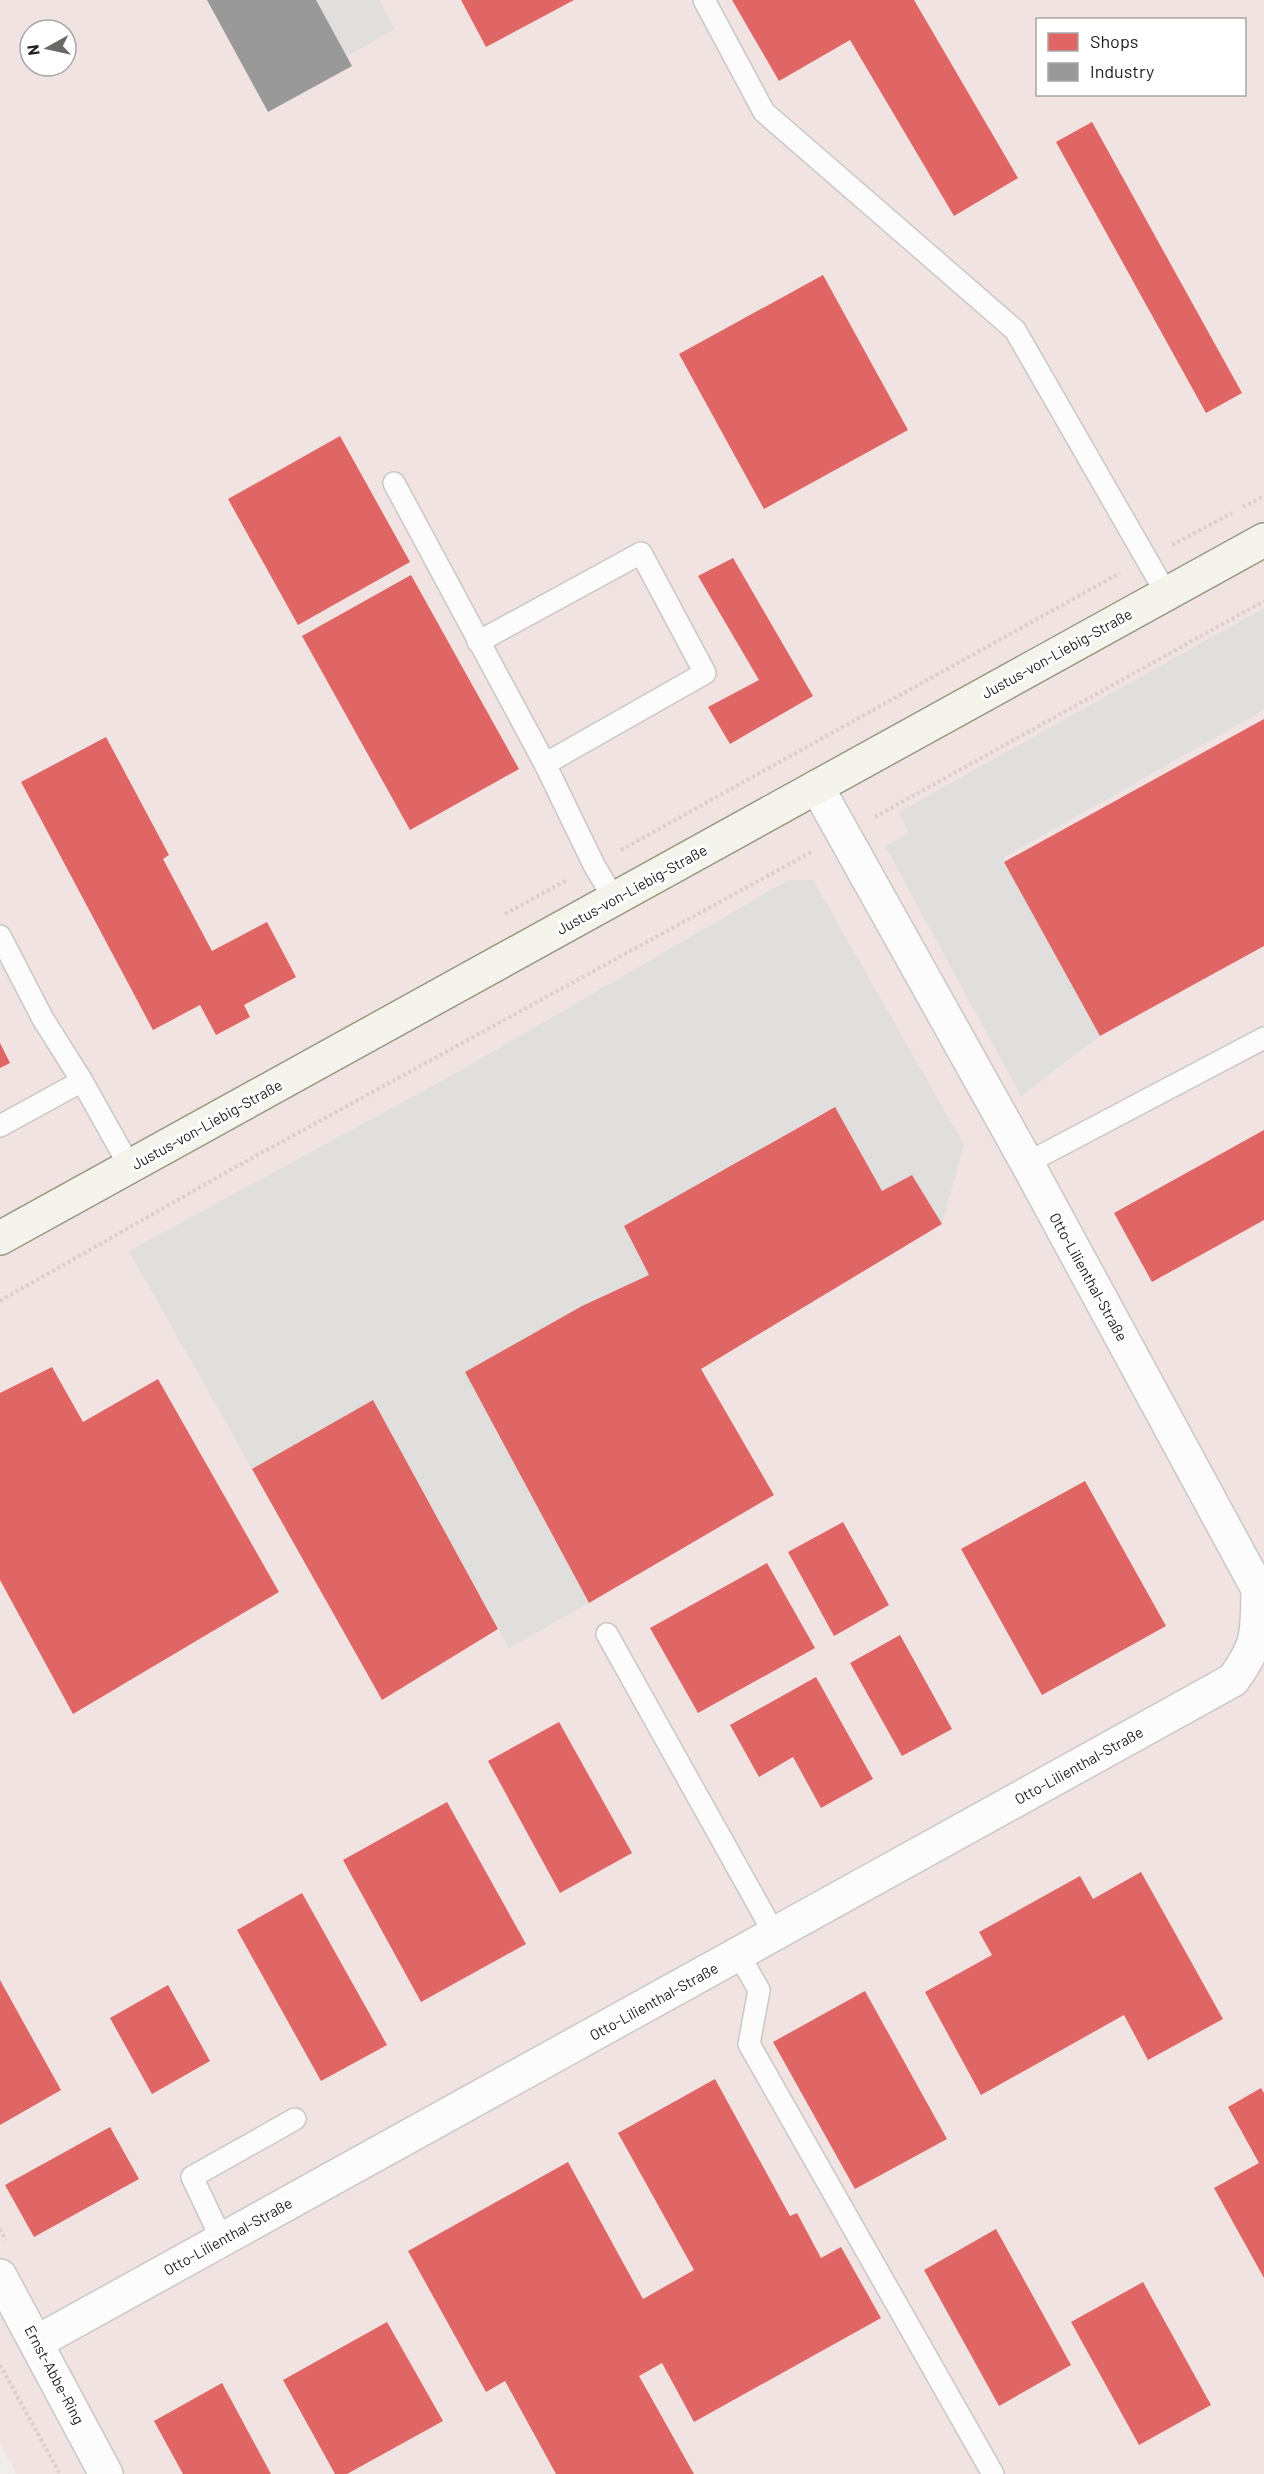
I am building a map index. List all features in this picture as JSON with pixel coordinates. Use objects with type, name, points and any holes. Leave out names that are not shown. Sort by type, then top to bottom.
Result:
[{"type":"main road","name":"Justus-von-Liebig-Straße","points":[[0,1238],[1264,540]]},
{"type":"street","name":"Otto-Lilienthal-Straße","points":[[37,2342],[1233,1680],[1251,1655],[1257,1633],[1258,1589],[1027,1163],[817,787]]},
{"type":"street","name":"Ernst-Abbe-Ring","points":[[0,2276],[106,2474]]},
{"type":"lane","points":[[704,0],[764,112],[1016,330],[1166,593]]},
{"type":"lane","points":[[393,483],[545,764],[589,856],[614,899]]},
{"type":"lane","points":[[478,642],[641,553],[705,673],[545,764]]},
{"type":"lane","points":[[0,936],[43,1019],[82,1080],[130,1167]]},
{"type":"lane","points":[[1027,1163],[1264,1038]]},
{"type":"lane","points":[[0,1126],[82,1080]]},
{"type":"lane","points":[[608,1634],[775,1935]]},
{"type":"lane","points":[[739,1955],[759,1990],[749,2044],[993,2474]]},
{"type":"lane","points":[[222,2240],[192,2177],[295,2119]]},
{"type":"path","points":[[0,1301],[232,1169],[844,835],[1264,602]]},
{"type":"path","points":[[0,2365],[60,2474]]},
{"type":"shaded area","points":[[0,0],[1264,0],[1264,2474],[16,2474],[0,2444],[0,1580],[73,1714],[279,1592],[158,1380],[83,1422],[52,1367],[0,1393]],"holes":[[[1127,794],[1223,968],[1100,1036],[1004,862]],[[788,880],[942,1224],[701,1369],[774,1495],[510,1647],[498,1629],[382,1700],[130,1251],[456,1073]]]},
{"type":"shaded area","points":[[316,0],[379,0],[395,29],[347,56]]},
{"type":"shaded area","points":[[1264,608],[1264,710],[1003,858],[1100,1036],[1021,1096],[885,846],[909,833],[899,812]]},
{"type":"shaded area","points":[[788,880],[813,880],[964,1145],[942,1224],[912,1175],[882,1191],[834,1107],[624,1226],[649,1275],[582,1306],[465,1372],[589,1603],[509,1648],[373,1400],[252,1469],[129,1251],[456,1073]]},
{"type":"building: Shops","points":[[461,0],[574,0],[486,47]]},
{"type":"building: Shops","points":[[732,0],[914,0],[1018,178],[954,216],[850,40],[779,81]]},
{"type":"building: Shops","points":[[1092,122],[1242,393],[1206,413],[1056,142]]},
{"type":"building: Shops","points":[[823,275],[908,430],[764,509],[679,354]]},
{"type":"building: Shops","points":[[340,436],[410,562],[298,625],[228,499]]},
{"type":"building: Shops","points":[[733,558],[813,696],[730,744],[708,707],[759,680],[698,576]]},
{"type":"building: Shops","points":[[411,575],[519,769],[410,830],[302,636]]},
{"type":"building: Shops","points":[[1264,719],[1264,946],[1100,1036],[1004,862]]},
{"type":"building: Shops","points":[[106,737],[169,855],[163,859],[212,951],[267,922],[296,977],[244,1005],[250,1017],[216,1035],[200,1005],[153,1030],[21,782]]},
{"type":"building: Shops","points":[[0,1043],[10,1063],[0,1068]]},
{"type":"building: Shops","points":[[835,1107],[882,1191],[912,1175],[942,1224],[701,1369],[774,1495],[589,1603],[465,1372],[582,1306],[649,1275],[624,1226]]},
{"type":"building: Shops","points":[[1264,1130],[1264,1220],[1152,1282],[1114,1213]]},
{"type":"building: Shops","points":[[52,1367],[83,1422],[158,1379],[279,1592],[73,1714],[0,1580],[0,1393]]},
{"type":"building: Shops","points":[[373,1400],[498,1629],[382,1700],[252,1469]]},
{"type":"building: Shops","points":[[1085,1481],[1166,1626],[1042,1695],[961,1549]]},
{"type":"building: Shops","points":[[843,1522],[889,1605],[834,1636],[788,1552]]},
{"type":"building: Shops","points":[[767,1563],[815,1648],[698,1713],[650,1628]]},
{"type":"building: Shops","points":[[900,1635],[952,1729],[902,1756],[850,1663]]},
{"type":"building: Shops","points":[[816,1677],[873,1779],[821,1808],[793,1757],[759,1777],[730,1725]]},
{"type":"building: Shops","points":[[559,1722],[632,1853],[560,1893],[488,1761]]},
{"type":"building: Shops","points":[[447,1802],[526,1944],[421,2002],[343,1860]]},
{"type":"building: Shops","points":[[1141,1872],[1223,2019],[1148,2060],[1124,2015],[981,2095],[925,1992],[992,1955],[979,1932],[1080,1876],[1093,1899]]},
{"type":"building: Shops","points":[[302,1893],[387,2045],[321,2081],[237,1930]]},
{"type":"building: Shops","points":[[0,1980],[61,2090],[0,2125]]},
{"type":"building: Shops","points":[[168,1985],[210,2061],[152,2094],[110,2018]]},
{"type":"building: Shops","points":[[865,1991],[947,2139],[855,2189],[773,2042]]},
{"type":"building: Shops","points":[[715,2079],[790,2216],[797,2213],[821,2258],[841,2247],[881,2318],[694,2422],[662,2363],[639,2376],[694,2474],[556,2474],[505,2381],[486,2392],[408,2251],[568,2162],[643,2299],[694,2270],[618,2133]]},
{"type":"building: Shops","points":[[1261,2088],[1264,2093],[1264,2278],[1214,2188],[1259,2163],[1228,2107]]},
{"type":"building: Shops","points":[[110,2127],[139,2179],[34,2237],[5,2185]]},
{"type":"building: Shops","points":[[996,2229],[1071,2365],[999,2406],[924,2270]]},
{"type":"building: Shops","points":[[1143,2282],[1211,2405],[1139,2445],[1071,2322]]},
{"type":"building: Shops","points":[[387,2322],[443,2421],[347,2474],[335,2474],[283,2380]]},
{"type":"building: Shops","points":[[222,2383],[271,2474],[183,2474],[154,2421]]},
{"type":"building: Industry","points":[[207,0],[316,0],[352,66],[268,112]]}]
